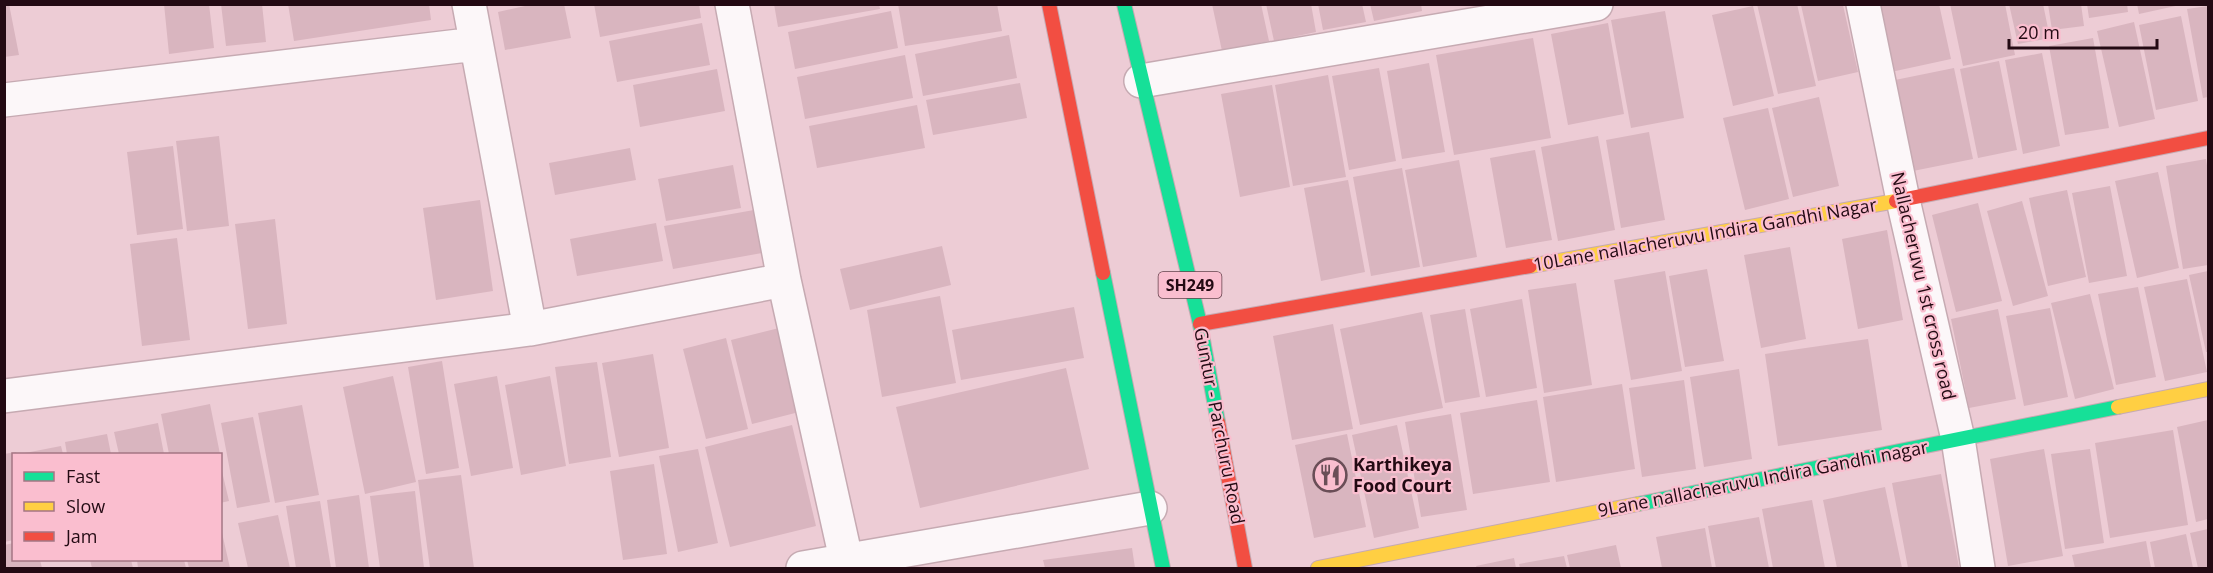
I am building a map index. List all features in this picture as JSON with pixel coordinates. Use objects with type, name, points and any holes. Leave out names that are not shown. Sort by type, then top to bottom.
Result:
[{"type":"street","points":[[469,4],[530,329]]},
{"type":"street","points":[[732,4],[784,280],[847,565]]},
{"type":"street","points":[[1049,4],[1163,568]]},
{"type":"street","name":"Guntur - Parchuru Road","points":[[1124,4],[1200,324],[1245,568]]},
{"type":"street","points":[[1141,81],[1596,4]]},
{"type":"street","name":"Nallacheruvu 1st cross road","points":[[1863,4],[1903,200],[1958,439],[1978,568]]},
{"type":"street","points":[[4,100],[476,44]]},
{"type":"street","name":"10Lane nallacheruvu Indira Gandhi Nagar","points":[[1200,324],[1903,200],[2208,138]]},
{"type":"street","points":[[4,396],[530,329],[784,280]]},
{"type":"street","name":"9Lane nallacheruvu Indira Gandhi nagar","points":[[1318,568],[2208,389]]},
{"type":"street","points":[[803,568],[847,565],[1150,508]]},
{"type":"building","points":[[4,4],[9,4],[19,55],[4,57]]},
{"type":"building","points":[[164,4],[209,4],[214,48],[169,54]]},
{"type":"building","points":[[221,4],[262,4],[266,42],[226,46]]},
{"type":"building","points":[[288,4],[429,4],[431,20],[294,41]]},
{"type":"building","points":[[534,4],[564,4],[571,38],[505,50],[498,12]]},
{"type":"building","points":[[594,4],[699,4],[701,18],[600,37]]},
{"type":"building","points":[[774,4],[879,4],[880,9],[778,27]]},
{"type":"building","points":[[898,4],[997,4],[1002,31],[905,46]]},
{"type":"building","points":[[1212,4],[1261,4],[1269,41],[1222,51]]},
{"type":"building","points":[[1266,4],[1311,4],[1316,32],[1274,41]]},
{"type":"building","points":[[1318,4],[1362,4],[1366,22],[1323,30]]},
{"type":"building","points":[[1370,4],[1421,4],[1422,11],[1374,21]]},
{"type":"building","points":[[1757,4],[1797,4],[1816,86],[1778,94]]},
{"type":"building","points":[[1876,4],[1939,4],[1951,59],[1891,72]]},
{"type":"building","points":[[1950,4],[2005,4],[2015,55],[1963,66]]},
{"type":"building","points":[[2009,4],[2043,4],[2050,38],[2018,44]]},
{"type":"building","points":[[2048,4],[2081,4],[2084,26],[2052,30]]},
{"type":"building","points":[[2087,4],[2127,4],[2128,12],[2089,18]]},
{"type":"building","points":[[2137,4],[2180,4],[2180,5],[2139,14]]},
{"type":"building","points":[[1801,5],[1843,5],[1858,72],[1818,81]]},
{"type":"building","points":[[1753,6],[1774,96],[1733,106],[1712,15]]},
{"type":"building","points":[[2208,6],[2208,97],[2203,98],[2187,9]]},
{"type":"building","points":[[891,11],[898,48],[795,69],[788,32]]},
{"type":"building","points":[[1665,11],[1684,118],[1631,128],[1611,20]]},
{"type":"building","points":[[2181,16],[2198,101],[2156,110],[2139,25]]},
{"type":"building","points":[[2134,22],[2155,119],[2119,127],[2097,31]]},
{"type":"building","points":[[702,23],[710,65],[617,82],[609,41]]},
{"type":"building","points":[[1608,23],[1624,114],[1568,125],[1551,34]]},
{"type":"building","points":[[1009,35],[1017,78],[923,96],[915,54]]},
{"type":"building","points":[[1533,38],[1551,138],[1454,155],[1436,55]]},
{"type":"building","points":[[2093,38],[2109,128],[2065,135],[2049,46]]},
{"type":"building","points":[[2042,53],[2060,146],[2023,154],[2005,60]]},
{"type":"building","points":[[905,55],[913,98],[805,119],[797,77]]},
{"type":"building","points":[[1999,61],[2017,150],[1978,158],[1960,69]]},
{"type":"building","points":[[1429,63],[1445,152],[1402,159],[1387,71]]},
{"type":"building","points":[[1379,68],[1396,161],[1349,170],[1332,76]]},
{"type":"building","points":[[1954,68],[1973,159],[1913,171],[1895,80]]},
{"type":"building","points":[[717,69],[725,111],[640,127],[633,85]]},
{"type":"building","points":[[1328,75],[1346,177],[1293,186],[1275,85]]},
{"type":"building","points":[[1020,83],[1027,118],[933,135],[926,100]]},
{"type":"building","points":[[1272,85],[1290,187],[1240,197],[1221,94]]},
{"type":"building","points":[[1819,97],[1839,186],[1793,197],[1772,108]]},
{"type":"building","points":[[917,105],[925,148],[817,168],[809,126]]},
{"type":"building","points":[[1768,108],[1789,199],[1745,210],[1723,118]]},
{"type":"building","points":[[1649,132],[1665,220],[1621,228],[1606,140]]},
{"type":"building","points":[[219,136],[229,226],[187,231],[176,141]]},
{"type":"building","points":[[1598,136],[1615,230],[1558,241],[1541,147]]},
{"type":"building","points":[[173,146],[183,229],[137,235],[127,152]]},
{"type":"building","points":[[630,148],[636,180],[555,195],[549,163]]},
{"type":"building","points":[[1535,150],[1552,240],[1506,248],[1490,158]]},
{"type":"building","points":[[2206,159],[2208,265],[2183,269],[2166,166]]},
{"type":"building","points":[[1459,160],[1477,257],[1423,267],[1405,170]]},
{"type":"building","points":[[733,165],[741,208],[666,221],[658,179]]},
{"type":"building","points":[[1402,168],[1420,267],[1371,276],[1353,177]]},
{"type":"building","points":[[2158,172],[2179,268],[2137,278],[2115,181]]},
{"type":"building","points":[[1348,180],[1365,272],[1321,281],[1304,188]]},
{"type":"building","points":[[2110,186],[2127,276],[2089,283],[2072,193]]},
{"type":"building","points":[[2067,190],[2086,277],[2048,286],[2029,198]]},
{"type":"building","points":[[480,200],[493,291],[436,300],[423,208]]},
{"type":"building","points":[[2022,201],[2048,296],[2013,306],[1987,211]]},
{"type":"building","points":[[1978,203],[2002,301],[1956,312],[1932,215]]},
{"type":"building","points":[[754,210],[762,253],[673,269],[664,226]]},
{"type":"building","points":[[275,219],[287,324],[248,329],[235,224]]},
{"type":"building","points":[[656,223],[663,261],[577,276],[570,239]]},
{"type":"building","points":[[1887,230],[1903,320],[1858,329],[1842,239]]},
{"type":"building","points":[[177,238],[190,340],[142,346],[130,244]]},
{"type":"building","points":[[942,246],[951,285],[850,310],[840,269]]},
{"type":"building","points":[[1790,247],[1806,339],[1761,348],[1744,255]]},
{"type":"building","points":[[1707,269],[1724,361],[1685,367],[1669,276]]},
{"type":"building","points":[[1665,271],[1682,371],[1631,380],[1614,280]]},
{"type":"building","points":[[2208,271],[2208,352],[2206,352],[2189,275]]},
{"type":"building","points":[[2187,279],[2207,372],[2165,381],[2144,287]]},
{"type":"building","points":[[1576,283],[1592,385],[1544,393],[1528,290]]},
{"type":"building","points":[[2138,287],[2156,377],[2116,385],[2098,294]]},
{"type":"building","points":[[2090,294],[2114,389],[2075,399],[2051,303]]},
{"type":"building","points":[[940,296],[956,383],[882,397],[867,310]]},
{"type":"building","points":[[1522,299],[1537,388],[1486,397],[1470,309]]},
{"type":"building","points":[[1074,307],[1084,358],[961,380],[952,330]]},
{"type":"building","points":[[2050,308],[2068,397],[2024,406],[2006,316]]},
{"type":"building","points":[[1465,309],[1480,397],[1445,403],[1430,315]]},
{"type":"building","points":[[1998,309],[2016,399],[1969,408],[1951,319]]},
{"type":"building","points":[[1422,312],[1443,408],[1360,425],[1340,329]]},
{"type":"building","points":[[1333,324],[1353,429],[1292,440],[1273,336]]},
{"type":"building","points":[[779,328],[799,412],[752,424],[731,340]]},
{"type":"building","points":[[726,338],[748,429],[706,439],[683,349]]},
{"type":"building","points":[[1868,339],[1882,430],[1778,446],[1765,354]]},
{"type":"building","points":[[653,354],[669,448],[619,457],[602,363]]},
{"type":"building","points":[[442,361],[459,468],[426,474],[408,367]]},
{"type":"building","points":[[597,362],[611,457],[569,464],[555,367]]},
{"type":"building","points":[[1066,368],[1089,469],[920,508],[896,407]]},
{"type":"building","points":[[1739,369],[1752,459],[1704,467],[1690,377]]},
{"type":"building","points":[[393,376],[416,482],[365,494],[343,387]]},
{"type":"building","points":[[497,376],[513,468],[471,476],[454,384]]},
{"type":"building","points":[[550,376],[566,466],[521,475],[505,385]]},
{"type":"building","points":[[1684,380],[1696,469],[1642,477],[1629,388]]},
{"type":"building","points":[[1622,384],[1635,469],[1556,482],[1543,397]]},
{"type":"building","points":[[1537,400],[1550,482],[1473,494],[1460,413]]},
{"type":"building","points":[[210,404],[220,453],[169,453],[161,414]]},
{"type":"building","points":[[302,405],[319,495],[275,503],[258,413]]},
{"type":"building","points":[[1451,414],[1467,510],[1421,517],[1405,422]]},
{"type":"building","points":[[253,417],[270,502],[237,508],[221,423]]},
{"type":"building","points":[[2208,420],[2208,519],[2196,522],[2177,427]]},
{"type":"building","points":[[158,423],[164,453],[119,453],[114,432]]},
{"type":"building","points":[[792,425],[816,526],[730,547],[705,447]]},
{"type":"building","points":[[1397,425],[1419,528],[1374,538],[1352,435]]},
{"type":"building","points":[[2173,430],[2188,525],[2110,538],[2095,443]]},
{"type":"building","points":[[107,434],[111,453],[67,453],[65,442]]},
{"type":"building","points":[[1347,434],[1366,527],[1314,538],[1295,445]]},
{"type":"building","points":[[61,446],[63,453],[25,453]]},
{"type":"building","points":[[698,449],[718,543],[678,552],[659,456]]},
{"type":"building","points":[[2044,449],[2063,556],[2008,566],[1990,459]]},
{"type":"building","points":[[2090,449],[2104,543],[2065,549],[2051,454]]},
{"type":"building","points":[[16,452],[16,453],[12,453],[12,540],[4,542],[4,454]]},
{"type":"building","points":[[654,464],[667,554],[623,560],[610,471]]},
{"type":"building","points":[[222,471],[229,501],[222,503]]},
{"type":"building","points":[[1941,474],[1959,567],[1908,568],[1892,483]]},
{"type":"building","points":[[461,475],[474,568],[430,568],[418,480]]},
{"type":"building","points":[[1885,487],[1902,568],[1837,568],[1823,500]]},
{"type":"building","points":[[415,491],[424,568],[380,568],[370,496]]},
{"type":"building","points":[[359,495],[369,568],[336,568],[327,500]]},
{"type":"building","points":[[1812,500],[1825,568],[1773,568],[1762,509]]},
{"type":"building","points":[[320,501],[331,568],[296,568],[286,506]]},
{"type":"building","points":[[278,515],[290,568],[248,568],[238,523]]},
{"type":"building","points":[[1759,517],[1769,568],[1716,568],[1708,526]]},
{"type":"building","points":[[1705,528],[1712,568],[1662,568],[1656,537]]},
{"type":"building","points":[[2208,529],[2208,568],[2198,568],[2190,533]]},
{"type":"building","points":[[222,533],[230,568],[189,568],[187,561],[222,561]]},
{"type":"building","points":[[2186,534],[2193,568],[2155,568],[2150,542]]},
{"type":"building","points":[[2146,541],[2151,568],[2075,568],[2072,555]]},
{"type":"building","points":[[12,543],[12,561],[40,561],[42,568],[4,568],[4,545]]},
{"type":"building","points":[[1616,545],[1621,568],[1570,568],[1567,555]]},
{"type":"building","points":[[1132,548],[1135,568],[1045,568],[1043,560]]},
{"type":"building","points":[[1564,556],[1567,568],[1520,568],[1519,564]]},
{"type":"building","points":[[1514,558],[1516,568],[1477,568],[1476,566]]},
{"type":"building","points":[[90,561],[131,561],[133,568],[92,568]]},
{"type":"building","points":[[137,561],[184,561],[186,568],[138,568]]},
{"type":"traffic: fast","points":[[1124,4],[1200,324],[1218,422]]},
{"type":"traffic: fast","points":[[1103,273],[1163,568]]},
{"type":"traffic: fast","points":[[1638,504],[2118,407]]},
{"type":"traffic: slow","points":[[1530,266],[1896,201]]},
{"type":"traffic: slow","points":[[2118,407],[2208,389]]},
{"type":"traffic: slow","points":[[1318,568],[1638,504]]},
{"type":"traffic: jam","points":[[1049,4],[1103,273]]},
{"type":"traffic: jam","points":[[1896,201],[2208,138]]},
{"type":"traffic: jam","points":[[1200,324],[1530,266]]},
{"type":"traffic: jam","points":[[1218,422],[1245,568]]},
{"type":"place","name":"Karthikeya Food Court","points":[[1330,475]]}]
